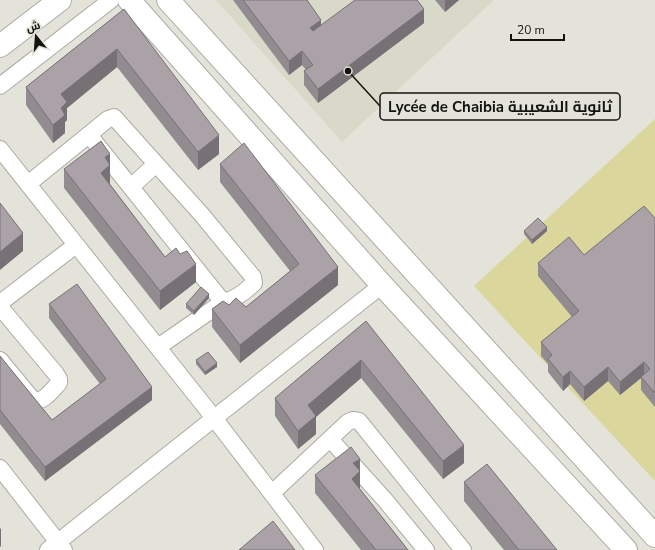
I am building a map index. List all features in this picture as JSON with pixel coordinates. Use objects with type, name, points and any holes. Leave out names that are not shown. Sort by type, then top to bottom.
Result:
[{"type":"street","points":[[0,46],[60,0]]},
{"type":"street","points":[[0,86],[111,0]]},
{"type":"street","points":[[128,0],[382,285],[626,550]]},
{"type":"street","points":[[168,0],[655,536]]},
{"type":"street","points":[[28,184],[108,119],[114,117],[202,215],[253,277],[254,283],[250,287],[229,301],[223,302],[158,347]]},
{"type":"street","points":[[89,135],[223,302]]},
{"type":"street","points":[[0,149],[214,418],[315,550]]},
{"type":"street","points":[[131,187],[156,164]]},
{"type":"street","points":[[0,303],[76,245]]},
{"type":"street","points":[[0,468],[57,547],[214,418],[382,285]]},
{"type":"street","points":[[0,307],[56,374],[59,379],[58,383],[42,400],[37,402],[33,400],[0,360]]},
{"type":"street","points":[[272,493],[348,422],[353,420],[359,421],[463,550]]},
{"type":"street","points":[[330,439],[385,500],[426,550]]},
{"type":"shaded area","points":[[216,0],[494,0],[342,142]]},
{"type":"shaded area","points":[[655,119],[655,481],[474,286]]},
{"type":"building","points":[[243,0],[307,0],[321,20],[310,28],[313,31],[355,0],[417,0],[424,9],[318,89],[304,71],[313,65],[302,51],[289,61]]},
{"type":"building","points":[[124,9],[219,135],[198,152],[117,49],[61,94],[67,102],[61,108],[65,115],[53,125],[26,87]]},
{"type":"building","points":[[101,141],[110,154],[105,157],[110,165],[101,173],[165,257],[176,248],[180,254],[187,251],[196,264],[160,291],[64,169]]},
{"type":"building","points":[[244,143],[338,267],[240,345],[212,309],[223,301],[229,305],[236,298],[246,307],[299,264],[220,164]]},
{"type":"building","points":[[0,203],[23,233],[0,252]]},
{"type":"building","points":[[644,206],[655,218],[655,393],[641,377],[650,369],[644,362],[620,382],[608,367],[584,387],[570,371],[563,377],[548,359],[552,355],[541,342],[579,311],[538,263],[569,237],[584,255]]},
{"type":"building","points":[[538,218],[547,227],[532,240],[524,231]]},
{"type":"building","points":[[77,284],[152,387],[45,467],[0,410],[0,356],[52,420],[106,379],[49,304]]},
{"type":"building","points":[[201,287],[209,294],[194,311],[186,304]]},
{"type":"building","points":[[366,321],[464,445],[443,461],[361,360],[308,405],[316,416],[298,431],[275,398]]},
{"type":"building","points":[[208,352],[217,363],[205,372],[196,360]]},
{"type":"building","points":[[351,447],[360,459],[353,463],[360,471],[352,479],[408,550],[376,550],[315,475]]},
{"type":"building","points":[[487,464],[557,550],[519,550],[464,482]]},
{"type":"building","points":[[273,521],[295,550],[239,550]]},
{"type":"place","name":"Lycée de Chaibia ثانوية الشعيبية","points":[[348,71]]}]
